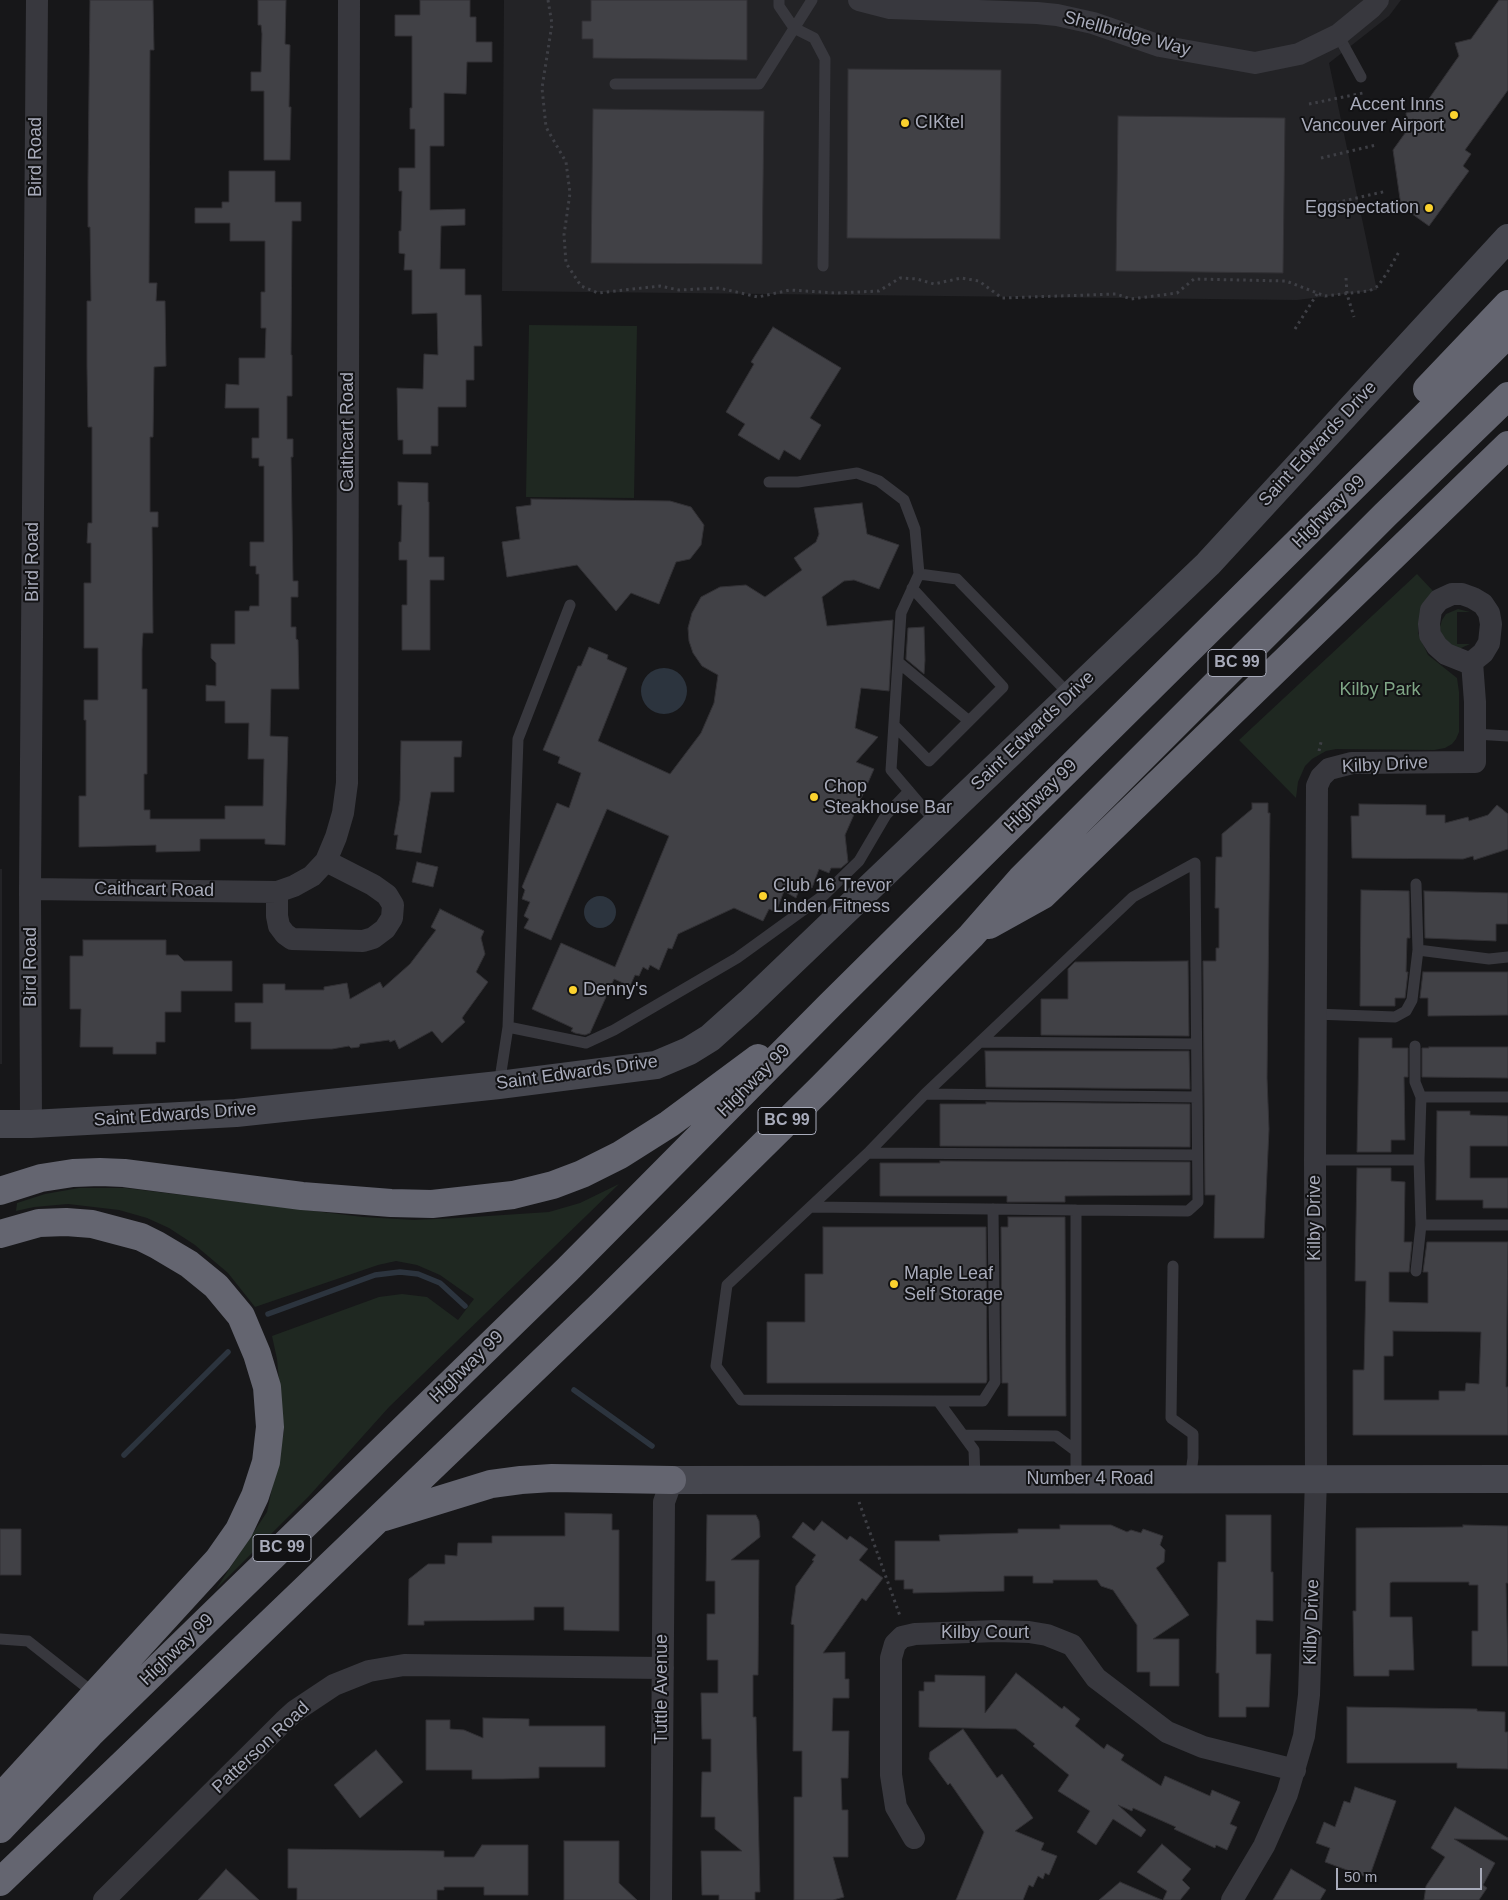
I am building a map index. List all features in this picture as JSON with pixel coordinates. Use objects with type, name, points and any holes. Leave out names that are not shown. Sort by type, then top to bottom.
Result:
[{"type":"highway","points":[[1337,504],[1373,446],[1508,304]]},
{"type":"highway","name":"Highway 99","points":[[0,1829],[90,1734],[567,1270],[830,1005],[1508,334]]},
{"type":"highway","name":"BC 99","points":[[0,1882],[608,1298],[822,1087],[971,936],[1021,879],[1385,515],[1508,396]]},
{"type":"highway","points":[[971,936],[1043,895],[1508,445]]},
{"type":"highway","points":[[0,1191],[42,1178],[73,1173],[100,1172],[124,1173],[302,1196],[391,1203],[432,1204],[514,1195],[553,1185],[582,1174],[620,1155],[669,1124],[830,1005]]},
{"type":"highway","points":[[0,1234],[39,1223],[66,1222],[92,1224],[117,1230],[157,1245],[189,1264],[216,1286],[241,1316],[257,1354],[267,1387],[270,1427],[266,1462],[255,1496],[239,1530],[218,1560],[0,1798]]},
{"type":"highway","points":[[378,1519],[491,1484],[521,1480],[552,1478],[672,1480]]},
{"type":"street","name":"Bird Road","points":[[31,1124],[30,889],[37,0]]},
{"type":"street","name":"Caithcart Road","points":[[30,889],[278,892],[312,876],[326,861],[343,813],[347,783],[349,0]]},
{"type":"street","name":"Shellbridge Way","points":[[859,0],[890,8],[1057,15],[1093,23],[1160,46],[1255,63],[1299,54],[1338,35],[1378,0]]},
{"type":"street","name":"Saint Edwards Drive","points":[[0,1124],[31,1124],[236,1112],[499,1085],[656,1065],[688,1051],[710,1038],[750,1003],[1208,564],[1508,238]]},
{"type":"street","name":"Kilby Drive","points":[[1232,1900],[1264,1846],[1295,1770],[1304,1736],[1311,1673],[1316,1479],[1314,1160],[1317,786],[1321,777],[1329,769],[1352,763],[1475,762],[1472,662]]},
{"type":"street","points":[[278,892],[279,926],[292,939],[363,941],[373,938],[385,929],[392,918],[392,905],[387,895],[373,885],[326,861]]},
{"type":"street","name":"Number 4 Road","points":[[672,1480],[1508,1479]]},
{"type":"street","name":"Tuttle Avenue","points":[[660,1900],[664,1502],[672,1480]]},
{"type":"street","name":"Kilby Court","points":[[907,1636],[997,1631],[1029,1632],[1047,1636],[1072,1645],[1096,1678],[1167,1732],[1203,1747],[1295,1770]]},
{"type":"street","points":[[907,1636],[902,1636],[895,1644],[891,1658],[891,1775],[896,1807],[914,1838]]},
{"type":"street","name":"Patterson Road","points":[[104,1900],[284,1721],[295,1711],[334,1685],[369,1671],[404,1665],[663,1668]]},
{"type":"lane","points":[[779,0],[779,6],[794,28],[814,38],[825,59],[823,266]]},
{"type":"lane","points":[[615,84],[759,84],[812,0]]},
{"type":"lane","points":[[1338,35],[1361,77]]},
{"type":"lane","points":[[769,482],[798,482],[857,473],[878,481],[904,500],[914,530],[919,574],[901,612],[891,770],[936,824]]},
{"type":"lane","points":[[919,574],[957,579],[1070,695]]},
{"type":"lane","points":[[894,724],[929,761],[1003,687],[912,588]]},
{"type":"lane","points":[[499,1085],[508,1027],[518,739],[570,605]]},
{"type":"lane","points":[[898,662],[969,721]]},
{"type":"lane","points":[[1475,734],[1508,736]]},
{"type":"lane","points":[[508,1027],[586,1043],[622,1026],[736,958],[824,895],[859,861],[886,815],[909,791]]},
{"type":"lane","points":[[811,1207],[1188,1211],[1198,1202],[1195,863],[1133,897],[924,1094],[868,1153],[728,1285],[716,1366],[741,1400],[983,1401],[995,1382],[993,1209]]},
{"type":"lane","points":[[1315,1014],[1395,1017],[1406,1011],[1412,1000],[1418,950],[1416,884]]},
{"type":"lane","points":[[1418,950],[1489,959],[1508,957]]},
{"type":"lane","points":[[981,1042],[1196,1044]]},
{"type":"lane","points":[[1415,1046],[1415,1082],[1420,1097],[1421,1224],[1416,1272]]},
{"type":"lane","points":[[924,1094],[1196,1097]]},
{"type":"lane","points":[[1420,1097],[1508,1097]]},
{"type":"lane","points":[[868,1153],[1197,1155]]},
{"type":"lane","points":[[1314,1160],[1419,1160]]},
{"type":"lane","points":[[1076,1210],[1076,1479]]},
{"type":"lane","points":[[1421,1224],[1508,1225]]},
{"type":"lane","points":[[1172,1266],[1171,1418],[1193,1434],[1193,1458],[1190,1480]]},
{"type":"lane","points":[[938,1401],[974,1450],[975,1479]]},
{"type":"lane","points":[[963,1435],[1056,1436],[1076,1451]]},
{"type":"lane","points":[[0,1639],[28,1641],[95,1694]]},
{"type":"path","points":[[548,0],[552,24],[542,88],[546,127],[566,162],[570,193],[564,235],[566,263],[581,286],[598,293],[660,286],[679,290],[719,288],[758,297],[790,290],[878,291],[900,278],[917,279],[934,284],[960,278],[979,281],[1002,298],[1116,294],[1131,299],[1177,292],[1194,279],[1286,281],[1325,296],[1369,291],[1378,286],[1388,273],[1400,250]]},
{"type":"path","points":[[1309,104],[1364,93]]},
{"type":"path","points":[[1321,158],[1376,145]]},
{"type":"path","points":[[1330,204],[1386,191]]},
{"type":"path","points":[[1346,278],[1347,294],[1354,317]]},
{"type":"path","points":[[1295,330],[1317,293]]},
{"type":"path","points":[[1318,754],[1321,742]]},
{"type":"path","points":[[859,1500],[907,1636]]},
{"type":"shaded area","points":[[504,0],[1401,0],[1389,16],[1329,63],[1377,290],[1297,300],[502,291]]},
{"type":"shaded area","points":[[669,668],[673,669],[683,678],[686,682],[686,700],[677,710],[669,714],[659,714],[651,710],[642,700],[641,686],[645,678],[655,669]]},
{"type":"shaded area","points":[[0,869],[2,869],[2,1064],[0,1064]]},
{"type":"shaded area","points":[[600,896],[606,897],[611,901],[615,906],[615,918],[611,923],[606,927],[600,928],[594,927],[589,923],[585,918],[584,912],[585,906],[589,901],[594,897]]},
{"type":"green space","points":[[529,325],[637,326],[634,498],[526,497]]},
{"type":"green space","name":"Kilby Park","points":[[1417,574],[1433,591],[1420,617],[1418,633],[1428,655],[1457,678],[1459,732],[1456,739],[1445,748],[1434,750],[1336,749],[1326,751],[1312,759],[1305,766],[1298,782],[1296,798],[1239,740]]},
{"type":"green space","points":[[1458,609],[1470,612],[1457,612],[1457,644],[1470,644],[1461,648],[1455,648],[1442,637],[1440,627],[1446,614]]},
{"type":"green space","points":[[619,1184],[389,1407],[309,1496],[216,1589],[267,1512],[284,1432],[277,1359],[272,1336],[379,1297],[402,1294],[427,1297],[458,1320],[474,1299],[440,1275],[417,1265],[396,1261],[378,1265],[255,1307],[228,1273],[195,1245],[169,1228],[147,1218],[119,1210],[68,1204],[34,1207],[16,1211],[17,1203],[45,1194],[79,1188],[125,1188],[363,1217],[414,1220],[549,1212],[580,1203]]},
{"type":"building","points":[[90,0],[153,0],[154,50],[150,50],[149,283],[157,283],[156,301],[165,301],[166,366],[154,367],[153,437],[150,437],[150,512],[158,512],[158,527],[152,527],[153,633],[143,633],[142,649],[142,689],[147,689],[147,774],[144,774],[144,810],[150,810],[150,819],[225,819],[225,806],[263,806],[264,759],[248,759],[249,723],[225,723],[225,701],[206,701],[206,685],[216,686],[216,663],[211,658],[211,644],[235,644],[235,611],[249,611],[250,606],[259,606],[259,574],[256,574],[256,566],[250,566],[250,542],[264,542],[264,466],[259,466],[259,458],[252,458],[252,438],[259,438],[259,408],[225,408],[226,384],[239,385],[239,358],[265,358],[266,328],[261,328],[261,292],[265,292],[265,241],[230,241],[230,223],[195,223],[195,208],[222,208],[222,202],[229,202],[229,171],[275,171],[275,202],[301,202],[301,221],[292,221],[292,396],[287,396],[287,439],[293,439],[293,457],[291,457],[293,581],[298,581],[298,597],[291,597],[291,627],[296,627],[296,639],[298,640],[299,689],[271,689],[270,736],[288,737],[285,845],[265,844],[265,839],[200,839],[200,851],[156,852],[156,845],[79,847],[79,796],[86,796],[86,720],[84,720],[84,700],[98,700],[98,648],[84,648],[84,583],[91,583],[91,543],[87,543],[88,523],[92,523],[92,427],[88,427],[87,367],[87,301],[91,301],[90,227],[88,227]]},
{"type":"building","points":[[258,0],[286,0],[285,44],[290,45],[290,160],[264,160],[264,91],[251,91],[251,72],[261,72],[262,34],[261,25],[258,25]]},
{"type":"building","points":[[420,0],[470,0],[470,17],[476,17],[476,42],[492,42],[492,62],[467,62],[466,94],[444,93],[444,146],[430,146],[430,210],[465,209],[465,225],[441,226],[440,269],[465,269],[465,295],[481,295],[482,346],[474,346],[474,380],[466,380],[466,407],[438,407],[438,446],[431,446],[431,454],[403,454],[403,440],[398,440],[397,388],[423,389],[424,354],[438,355],[437,313],[412,314],[412,270],[404,270],[405,254],[399,253],[402,191],[399,191],[399,168],[415,168],[415,129],[410,129],[410,108],[412,108],[412,36],[395,36],[395,15],[420,15]]},
{"type":"building","points":[[591,0],[747,0],[747,60],[593,58],[593,39],[582,39],[582,21],[591,21]]},
{"type":"building","name":"Accent Inns Vancouver Airport","points":[[1499,0],[1508,0],[1508,90],[1465,150],[1471,154],[1463,166],[1469,171],[1429,226],[1401,206],[1393,150],[1408,129],[1406,113],[1421,110],[1459,56],[1455,43],[1471,39]]},
{"type":"building","points":[[848,69],[1001,70],[1000,239],[847,238]]},
{"type":"building","points":[[593,109],[764,111],[762,264],[591,263]]},
{"type":"building","points":[[1118,116],[1285,118],[1283,273],[1116,271]]},
{"type":"building","points":[[773,327],[841,368],[810,418],[821,425],[800,460],[784,450],[779,460],[738,435],[745,424],[726,412],[754,364],[751,362]]},
{"type":"building","points":[[398,482],[428,483],[429,557],[444,557],[444,580],[430,580],[430,650],[402,650],[402,605],[407,605],[407,560],[399,560],[402,505],[398,505]]},
{"type":"building","points":[[531,499],[670,501],[691,507],[704,525],[701,545],[690,559],[676,562],[659,604],[631,593],[616,611],[577,565],[507,577],[502,542],[520,539],[516,507],[531,505]]},
{"type":"building","points":[[862,503],[867,534],[899,545],[879,589],[854,580],[844,581],[822,597],[827,626],[893,620],[889,691],[861,688],[855,728],[878,737],[856,762],[874,769],[845,835],[848,862],[841,868],[831,868],[829,873],[819,869],[812,888],[802,882],[796,898],[784,891],[776,912],[769,909],[763,921],[734,908],[678,934],[672,949],[668,948],[659,970],[650,965],[648,970],[643,967],[639,976],[635,975],[630,986],[614,979],[590,1033],[585,1035],[575,1033],[571,1031],[573,1028],[532,1009],[561,943],[615,967],[669,836],[607,809],[551,940],[524,928],[529,919],[524,916],[530,902],[522,899],[525,890],[522,887],[557,803],[569,808],[581,773],[558,763],[560,757],[543,750],[578,666],[581,666],[589,647],[608,655],[607,659],[627,668],[598,741],[670,774],[701,733],[714,703],[718,675],[702,666],[693,653],[689,641],[688,628],[692,613],[701,597],[720,587],[746,585],[765,597],[802,570],[794,558],[816,542],[819,534],[814,508]]},
{"type":"building","points":[[924,627],[924,674],[906,659],[908,628]]},
{"type":"building","points":[[401,741],[462,741],[461,757],[454,757],[454,792],[431,792],[421,853],[396,849],[398,835],[394,835],[400,800]]},
{"type":"building","points":[[1252,803],[1268,803],[1268,813],[1270,813],[1267,1078],[1269,1129],[1264,1238],[1214,1238],[1215,1195],[1205,1195],[1203,961],[1216,961],[1216,948],[1219,948],[1219,908],[1215,908],[1216,857],[1222,857],[1222,834],[1252,809]]},
{"type":"building","points":[[1359,804],[1426,805],[1426,815],[1445,815],[1445,823],[1468,817],[1469,821],[1488,815],[1497,805],[1508,814],[1508,849],[1474,860],[1473,856],[1463,859],[1352,858],[1351,816],[1359,816]]},
{"type":"building","points":[[417,862],[438,867],[433,887],[412,882]]},
{"type":"building","points":[[1361,890],[1409,891],[1410,938],[1407,938],[1406,972],[1408,972],[1405,998],[1395,998],[1395,1006],[1360,1006]]},
{"type":"building","points":[[1424,891],[1508,893],[1508,924],[1496,924],[1496,941],[1425,938]]},
{"type":"building","points":[[440,909],[484,931],[481,938],[485,954],[476,972],[488,982],[462,1018],[465,1022],[442,1043],[432,1031],[399,1049],[395,1040],[390,1042],[389,1040],[360,1044],[359,1047],[351,1048],[349,1046],[332,1049],[251,1049],[251,1022],[235,1022],[235,1003],[263,1003],[263,984],[285,984],[285,990],[324,990],[324,987],[347,983],[350,999],[380,982],[383,988],[410,964],[436,930],[431,927]]},
{"type":"building","points":[[83,940],[166,940],[166,955],[178,955],[184,961],[232,961],[232,991],[181,991],[181,1012],[165,1012],[165,1042],[156,1042],[156,1054],[113,1054],[113,1047],[80,1047],[81,1009],[70,1009],[70,956],[83,956]]},
{"type":"building","points":[[1188,961],[1189,1036],[1041,1035],[1041,999],[1068,999],[1068,969],[1075,962]]},
{"type":"building","points":[[1423,972],[1508,972],[1508,1015],[1428,1016],[1428,998],[1420,998]]},
{"type":"building","points":[[1359,1038],[1392,1038],[1392,1048],[1408,1048],[1408,1077],[1404,1077],[1405,1140],[1391,1140],[1391,1152],[1357,1152]]},
{"type":"building","points":[[1508,1047],[1508,1078],[1422,1077],[1422,1048]]},
{"type":"building","points":[[985,1051],[1189,1051],[1190,1089],[986,1087]]},
{"type":"building","points":[[986,1102],[1190,1104],[1190,1147],[940,1146],[940,1104],[986,1104]]},
{"type":"building","points":[[1437,1111],[1470,1111],[1470,1115],[1508,1116],[1508,1146],[1470,1146],[1470,1178],[1508,1178],[1508,1208],[1483,1208],[1483,1200],[1436,1200]]},
{"type":"building","points":[[940,1161],[1190,1162],[1190,1195],[1065,1196],[1065,1202],[1007,1202],[1007,1196],[880,1196],[880,1163],[940,1163]]},
{"type":"building","points":[[1357,1168],[1391,1168],[1391,1181],[1405,1182],[1404,1242],[1412,1242],[1409,1272],[1389,1272],[1389,1302],[1428,1303],[1428,1272],[1423,1272],[1427,1242],[1508,1242],[1506,1387],[1508,1387],[1508,1435],[1353,1435],[1353,1370],[1364,1370],[1366,1281],[1355,1281]],"holes":[[[1393,1331],[1481,1332],[1479,1384],[1466,1383],[1465,1391],[1439,1391],[1439,1400],[1384,1400],[1384,1356],[1393,1356]]]},
{"type":"building","points":[[1008,1217],[1065,1217],[1066,1416],[1008,1416],[1008,1383],[1002,1383],[1001,1227],[1008,1227]]},
{"type":"building","points":[[823,1227],[986,1227],[986,1383],[767,1383],[767,1322],[805,1322],[805,1274],[823,1274]]},
{"type":"building","points":[[565,1513],[612,1514],[612,1530],[619,1530],[619,1631],[564,1630],[564,1607],[534,1607],[534,1620],[424,1621],[424,1625],[408,1625],[409,1579],[428,1564],[445,1564],[445,1555],[457,1556],[458,1543],[492,1543],[492,1536],[565,1536]]},
{"type":"building","points":[[707,1515],[756,1515],[759,1521],[760,1537],[731,1560],[759,1560],[758,1675],[753,1675],[753,1717],[756,1717],[760,1892],[755,1892],[755,1900],[719,1900],[719,1895],[702,1895],[701,1851],[742,1851],[715,1829],[715,1817],[701,1817],[702,1772],[711,1772],[711,1739],[702,1739],[701,1693],[718,1693],[718,1660],[707,1660],[707,1614],[715,1614],[715,1581],[706,1581]]},
{"type":"building","points":[[1226,1515],[1271,1515],[1273,1621],[1256,1620],[1256,1654],[1271,1654],[1269,1707],[1246,1707],[1246,1717],[1219,1717],[1219,1673],[1216,1673],[1218,1562],[1226,1562]]},
{"type":"building","points":[[822,1521],[847,1540],[850,1536],[868,1549],[859,1560],[883,1578],[866,1601],[862,1598],[823,1653],[845,1652],[845,1679],[849,1679],[849,1698],[833,1698],[832,1731],[849,1731],[848,1778],[841,1778],[842,1810],[848,1810],[848,1857],[833,1857],[844,1897],[833,1900],[794,1900],[794,1797],[802,1797],[802,1751],[793,1751],[794,1625],[791,1624],[796,1586],[814,1561],[812,1560],[816,1555],[792,1537],[803,1522],[814,1531]]},
{"type":"building","points":[[1060,1525],[1111,1525],[1127,1532],[1131,1530],[1141,1533],[1143,1529],[1163,1536],[1160,1545],[1165,1550],[1164,1562],[1156,1568],[1189,1615],[1153,1639],[1179,1639],[1179,1686],[1150,1686],[1150,1672],[1137,1672],[1137,1625],[1113,1590],[1101,1586],[1097,1580],[1053,1580],[1053,1583],[1033,1583],[1033,1576],[1004,1576],[1004,1591],[913,1593],[913,1589],[904,1589],[904,1580],[895,1580],[895,1541],[940,1541],[939,1535],[1018,1533],[1018,1529],[1060,1529]]},
{"type":"building","points":[[1463,1525],[1508,1526],[1508,1583],[1506,1583],[1508,1666],[1472,1666],[1472,1631],[1478,1631],[1478,1585],[1469,1585],[1469,1582],[1392,1582],[1390,1583],[1390,1617],[1412,1617],[1414,1670],[1389,1670],[1389,1676],[1354,1676],[1353,1611],[1356,1611],[1356,1528],[1463,1527]]},
{"type":"building","points":[[0,1529],[21,1529],[21,1575],[0,1575]]},
{"type":"building","points":[[1016,1673],[1062,1709],[1064,1706],[1080,1719],[1075,1726],[1104,1749],[1107,1744],[1124,1755],[1121,1760],[1161,1786],[1165,1776],[1210,1796],[1212,1790],[1240,1802],[1230,1824],[1237,1827],[1227,1850],[1216,1845],[1215,1848],[1174,1829],[1176,1827],[1133,1808],[1132,1811],[1118,1805],[1146,1830],[1141,1837],[1113,1819],[1096,1845],[1077,1832],[1090,1811],[1058,1791],[1069,1775],[1033,1746],[1035,1744],[1016,1729],[919,1727],[919,1691],[924,1691],[924,1682],[935,1682],[935,1675],[985,1676],[985,1713]]},
{"type":"building","points":[[1347,1707],[1477,1709],[1477,1711],[1505,1712],[1505,1732],[1508,1732],[1508,1769],[1457,1768],[1457,1763],[1347,1763]]},
{"type":"building","points":[[483,1718],[529,1719],[529,1726],[605,1726],[605,1767],[539,1767],[539,1778],[503,1779],[472,1779],[472,1770],[426,1770],[426,1720],[450,1720],[450,1729],[464,1730],[483,1738]]},
{"type":"building","points":[[963,1729],[997,1778],[1002,1774],[1033,1818],[1015,1831],[1044,1843],[1041,1850],[1057,1856],[1049,1875],[1045,1873],[1043,1879],[1038,1876],[1033,1887],[1029,1885],[1023,1900],[956,1900],[984,1832],[950,1783],[948,1785],[929,1759],[930,1752]]},
{"type":"building","points":[[376,1750],[403,1782],[360,1818],[334,1785]]},
{"type":"building","points":[[1355,1787],[1396,1801],[1369,1878],[1325,1862],[1330,1848],[1316,1843],[1324,1822],[1335,1827],[1344,1801],[1350,1803]]},
{"type":"building","points":[[1455,1807],[1508,1838],[1508,1840],[1454,1839],[1495,1863],[1483,1885],[1487,1888],[1479,1900],[1424,1900],[1426,1886],[1445,1857],[1431,1848]]},
{"type":"building","points":[[564,1841],[619,1841],[619,1883],[637,1900],[564,1900]]},
{"type":"building","points":[[1162,1844],[1191,1869],[1182,1880],[1190,1888],[1180,1900],[1163,1900],[1167,1891],[1137,1872]]},
{"type":"building","points":[[482,1845],[528,1845],[528,1895],[484,1895],[484,1887],[444,1887],[444,1890],[437,1890],[437,1900],[297,1900],[297,1888],[288,1888],[288,1849],[444,1851],[444,1857],[474,1857]]},
{"type":"building","points":[[226,1869],[259,1900],[198,1900]]},
{"type":"building","points":[[1291,1869],[1326,1890],[1320,1900],[1273,1900]]},
{"type":"building","points":[[1120,1882],[1162,1900],[1099,1900]]},
{"type":"waterway","points":[[268,1314],[375,1275],[400,1272],[418,1274],[440,1283],[465,1306]]},
{"type":"waterway","points":[[124,1455],[228,1352]]},
{"type":"waterway","points":[[574,1390],[652,1446]]},
{"type":"place","name":"Accent Inns Vancouver Airport","points":[[1454,115]]},
{"type":"place","name":"CIKtel","points":[[905,123]]},
{"type":"place","name":"Eggspectation","points":[[1429,208]]},
{"type":"place","name":"Chop Steakhouse Bar","points":[[814,797]]},
{"type":"place","name":"Club 16 Trevor Linden Fitness","points":[[763,896]]},
{"type":"place","name":"Denny's","points":[[573,990]]},
{"type":"place","name":"Maple Leaf Self Storage","points":[[894,1284]]}]
